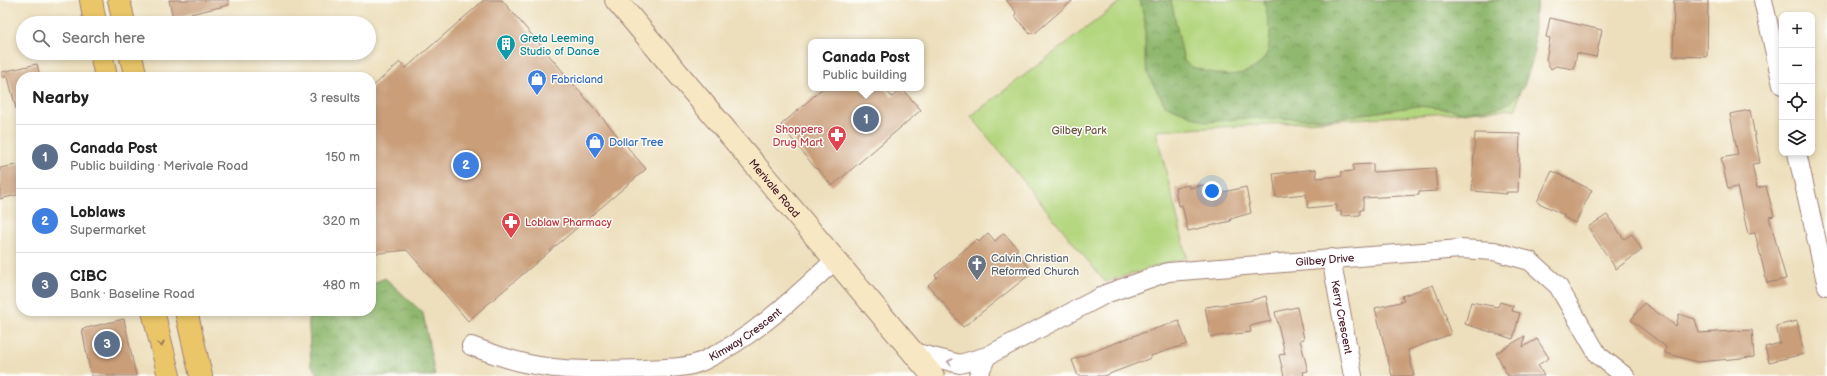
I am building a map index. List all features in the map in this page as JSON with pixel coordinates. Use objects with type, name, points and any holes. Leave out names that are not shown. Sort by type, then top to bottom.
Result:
[{"type":"main road","points":[[91,0],[94,16]]},
{"type":"main road","points":[[118,0],[122,16]]},
{"type":"main road","points":[[126,0],[127,16]]},
{"type":"main road","name":"Merivale Road","points":[[616,0],[933,376]]},
{"type":"main road","points":[[102,60],[105,72]]},
{"type":"main road","points":[[132,60],[135,72]]},
{"type":"main road","points":[[154,316],[169,376]]},
{"type":"main road","points":[[187,316],[201,376]]},
{"type":"street","points":[[1763,0],[1782,84]]},
{"type":"street","points":[[1798,156],[1825,262],[1827,286]]},
{"type":"street","name":"Gilbey Drive","points":[[913,352],[960,364],[987,356],[1108,293],[1168,272],[1460,249],[1494,251],[1530,261],[1558,286],[1598,355],[1625,376]]},
{"type":"street","name":"Kerry Crescent","points":[[1331,258],[1353,376]]},
{"type":"street","name":"Kimway Crescent","points":[[471,346],[500,357],[530,365],[587,370],[677,368],[702,361],[739,341],[779,312],[835,260]]},
{"type":"street","points":[[978,376],[987,356]]},
{"type":"green space","name":"Gilbey Park","points":[[1123,0],[1538,0],[1516,109],[1156,131],[1187,257],[1105,282],[971,116]]},
{"type":"green space","points":[[1140,0],[1171,0],[1184,61],[1189,65],[1209,72],[1236,74],[1257,66],[1264,58],[1268,48],[1270,36],[1263,0],[1538,0],[1534,14],[1534,55],[1524,86],[1512,101],[1503,106],[1464,113],[1455,110],[1418,106],[1332,119],[1245,118],[1206,122],[1165,105],[1149,77],[1145,62],[1145,23]]},
{"type":"green space","points":[[385,278],[423,313],[435,376],[319,376],[311,364],[308,316],[376,316],[376,282]]},
{"type":"building","points":[[169,0],[228,0],[229,5],[182,16],[173,16]]},
{"type":"building","points":[[484,0],[502,0],[646,169],[468,321],[407,250],[376,253],[376,84],[400,62],[406,68]]},
{"type":"building","points":[[1006,0],[1073,0],[1034,34],[1032,32],[1030,34],[1015,16],[1016,12]]},
{"type":"building","points":[[1674,0],[1708,0],[1707,57],[1673,56]]},
{"type":"building","points":[[1550,18],[1602,30],[1596,57],[1577,53],[1574,69],[1556,66],[1551,69],[1546,60],[1550,38],[1546,37]]},
{"type":"building","points":[[37,64],[39,72],[16,72],[16,109],[8,77],[2,77],[2,72]]},
{"type":"building","name":"Shoppers Drug Mart","points":[[820,91],[887,91],[892,97],[900,91],[904,91],[921,110],[832,186],[817,168],[816,169],[781,125]]},
{"type":"building","points":[[1750,110],[1760,163],[1752,164],[1757,188],[1766,186],[1774,216],[1769,217],[1786,279],[1767,283],[1755,233],[1748,234],[1737,187],[1728,189],[1721,158],[1738,155],[1730,114]]},
{"type":"building","points":[[1475,133],[1520,134],[1518,192],[1506,192],[1507,194],[1472,191]]},
{"type":"building","points":[[1373,164],[1373,172],[1435,168],[1437,191],[1419,192],[1419,195],[1363,198],[1363,210],[1360,210],[1360,215],[1341,216],[1341,211],[1337,212],[1337,205],[1308,208],[1306,194],[1276,197],[1273,174],[1316,169],[1317,178],[1342,176],[1341,172],[1353,171],[1353,165]]},
{"type":"building","points":[[16,165],[16,195],[0,199],[0,168]]},
{"type":"building","points":[[1552,171],[1592,190],[1575,223],[1563,217],[1564,215],[1537,202]]},
{"type":"building","points":[[1189,185],[1189,188],[1204,185],[1206,196],[1246,187],[1251,213],[1230,219],[1231,221],[1188,231],[1182,205],[1178,206],[1175,188]]},
{"type":"building","points":[[1607,215],[1624,239],[1632,234],[1642,250],[1616,269],[1588,227]]},
{"type":"building","name":"Calvin Christian Reformed Church","points":[[988,233],[995,241],[1004,233],[1018,249],[1015,251],[1033,272],[963,327],[928,285],[937,277],[935,275],[977,239],[979,242]]},
{"type":"building","points":[[1433,285],[1447,319],[1445,318],[1451,334],[1408,350],[1414,376],[1392,376],[1375,308],[1404,301],[1402,296]]},
{"type":"building","points":[[1266,296],[1271,321],[1250,326],[1251,332],[1211,337],[1205,307],[1249,301]]},
{"type":"building","points":[[1471,302],[1498,307],[1500,302],[1513,306],[1512,311],[1520,313],[1513,339],[1465,324]]},
{"type":"building","points":[[1644,303],[1676,326],[1679,314],[1695,319],[1699,333],[1752,330],[1754,357],[1697,362],[1665,353],[1666,347],[1631,320]]},
{"type":"building","points":[[1297,307],[1304,339],[1300,340],[1308,371],[1303,372],[1304,376],[1284,376],[1279,355],[1285,354],[1275,312]]},
{"type":"building","points":[[124,319],[136,376],[91,376],[82,329]]},
{"type":"building","points":[[1179,321],[1187,344],[1151,356],[1151,358],[1104,376],[1078,376],[1072,360],[1133,336]]},
{"type":"building","points":[[1797,321],[1804,354],[1769,362],[1765,347],[1780,343],[1776,326]]},
{"type":"building","points":[[1525,336],[1523,347],[1537,339],[1549,358],[1538,365],[1544,376],[1508,376],[1496,353]]},
{"type":"place","name":"Greta Leeming Studio of Dance","points":[[506,61]]},
{"type":"place","name":"Fabricland","points":[[537,96]]},
{"type":"place","name":"Canada Post","points":[[866,119]]},
{"type":"place","name":"Shoppers Drug Mart","points":[[837,152]]},
{"type":"place","name":"Dollar Tree","points":[[595,159]]},
{"type":"place","name":"Loblaws","points":[[466,165]]},
{"type":"place","name":"Loblaw Pharmacy","points":[[511,239]]},
{"type":"place","name":"Calvin Christian Reformed Church","points":[[977,281]]},
{"type":"place","name":"CIBC","points":[[107,344]]}]
